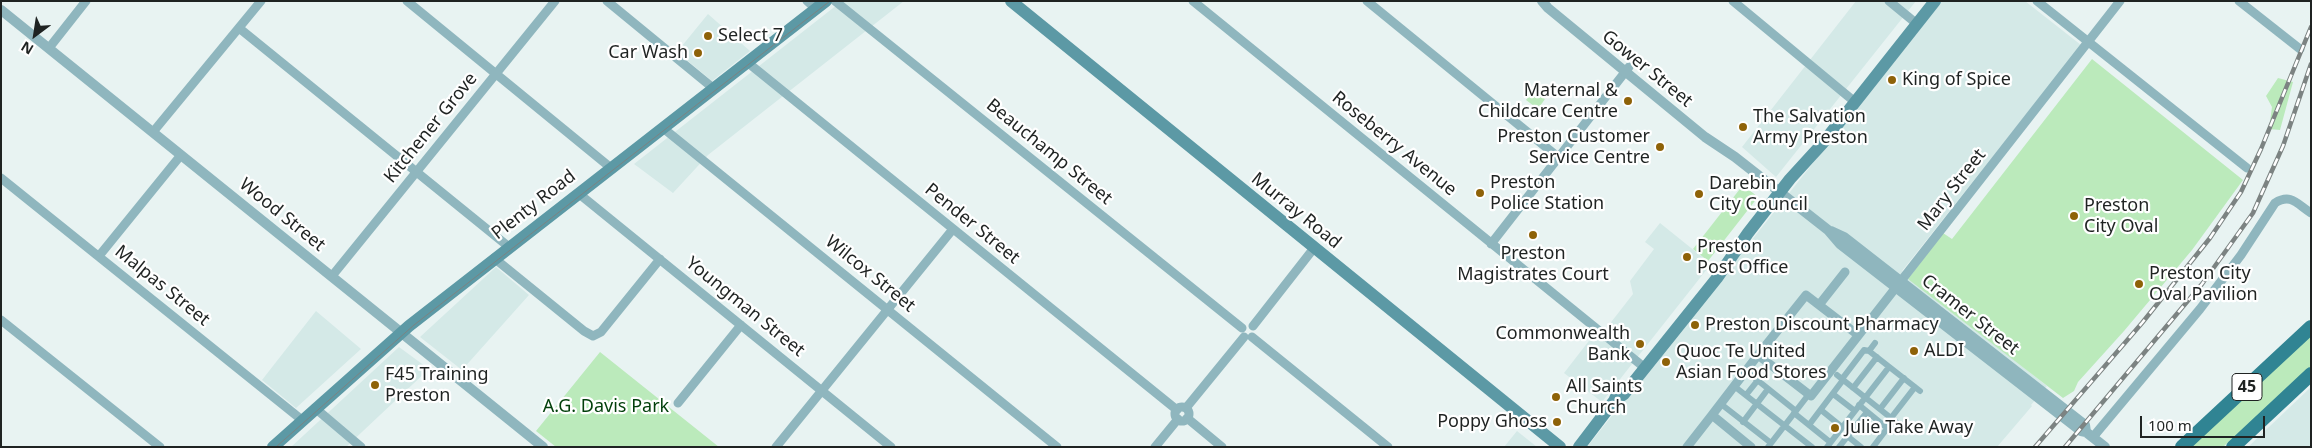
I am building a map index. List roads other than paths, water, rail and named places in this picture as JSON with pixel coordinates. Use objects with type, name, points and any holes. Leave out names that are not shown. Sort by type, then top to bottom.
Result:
[{"type":"main road","name":"Murray Road","points":[[1011,1],[1560,447]]},
{"type":"main road","points":[[1578,447],[1614,401],[1618,390],[1641,366],[1724,257],[1748,233],[1804,161],[1822,144],[1853,100],[1914,22],[1927,1]]},
{"type":"main road","points":[[1914,22],[1935,1]]},
{"type":"main road","name":"Plenty Road","points":[[273,447],[402,332],[494,258],[747,62],[817,4]]},
{"type":"main road","name":"45","points":[[2182,447],[2311,327]]},
{"type":"main road","name":"45","points":[[2233,447],[2311,374]]},
{"type":"street","points":[[49,48],[86,1]]},
{"type":"street","points":[[154,132],[261,1]]},
{"type":"street","points":[[407,1],[611,168]]},
{"type":"street","name":"Kitchener Grove","points":[[332,276],[555,1]]},
{"type":"street","points":[[607,1],[714,88]]},
{"type":"street","name":"Beauchamp Street","points":[[835,1],[1388,447]]},
{"type":"street","name":"Roseberry Avenue","points":[[1193,1],[1641,366]]},
{"type":"street","points":[[1367,1],[1558,158]]},
{"type":"street","name":"Gower Street","points":[[1542,1],[1548,8],[1627,69]]},
{"type":"street","name":"Gower Street","points":[[1547,1],[1705,137],[1735,157],[1780,192]]},
{"type":"street","points":[[1733,1],[1853,100]]},
{"type":"street","points":[[1889,1],[1914,22]]},
{"type":"street","points":[[2038,1],[2247,168]]},
{"type":"street","name":"Mary Street","points":[[1769,445],[1809,394],[1812,396],[2120,1]]},
{"type":"street","points":[[2239,1],[2300,49]]},
{"type":"street","name":"Wood Street","points":[[2,11],[543,447]]},
{"type":"street","points":[[240,28],[509,247]]},
{"type":"street","name":"Pender Street","points":[[747,62],[1222,447]]},
{"type":"street","points":[[1491,244],[1627,69]]},
{"type":"street","name":"Wilcox Street","points":[[663,128],[1057,447]]},
{"type":"street","points":[[99,256],[181,155]]},
{"type":"street","name":"Malpas Street","points":[[1,178],[302,420]]},
{"type":"street","name":"Cramer Street","points":[[1780,192],[1828,230],[1840,244],[1898,284],[2081,431],[2089,434],[2105,447]]},
{"type":"street","name":"Youngman Street","points":[[578,193],[891,447]]},
{"type":"street","points":[[2089,434],[2200,309],[2241,254],[2275,203],[2282,198],[2290,198],[2311,213]]},
{"type":"street","points":[[776,447],[953,229]]},
{"type":"street","points":[[1155,447],[1246,334],[1255,333],[1253,326],[1314,248]]},
{"type":"street","points":[[494,258],[584,331],[593,336],[601,332],[660,259]]},
{"type":"street","points":[[1819,305],[1845,272]]},
{"type":"street","points":[[1687,447],[1806,295],[1858,336]]},
{"type":"street","points":[[1,320],[160,447]]},
{"type":"street","points":[[678,403],[741,324]]},
{"type":"street","points":[[1869,351],[1875,343]]},
{"type":"street","points":[[1809,425],[1833,394],[1841,378],[1864,350],[1869,351],[1918,389],[1877,445]]},
{"type":"street","points":[[1758,356],[1809,394]]},
{"type":"street","points":[[1853,388],[1877,357]]},
{"type":"street","points":[[1746,371],[1795,412],[1828,444],[1889,367]]},
{"type":"street","points":[[1841,378],[1894,420]]},
{"type":"street","points":[[1880,409],[1904,378]]},
{"type":"street","points":[[1746,395],[1758,380]]},
{"type":"street","points":[[1734,386],[1812,447]]},
{"type":"street","points":[[1743,422],[1768,389]]},
{"type":"street","points":[[1833,394],[1867,412],[1888,428]]},
{"type":"street","points":[[1720,404],[1769,445]]},
{"type":"street","points":[[315,408],[361,447]]},
{"type":"street","points":[[1821,410],[1861,447]]},
{"type":"street","points":[[1839,447],[1867,412]]},
{"type":"street","points":[[1712,415],[1751,447]]},
{"type":"tram line","points":[[276,447],[414,325],[830,1]]},
{"type":"railway","points":[[2035,447],[2142,323],[2210,238],[2241,192],[2261,149],[2311,27]]},
{"type":"railway","points":[[2065,447],[2202,284],[2253,213],[2283,146],[2311,64]]},
{"type":"place","name":"Select 7","points":[[708,36]]},
{"type":"place","name":"Car Wash","points":[[698,53]]},
{"type":"place","name":"King of Spice","points":[[1892,80]]},
{"type":"place","name":"Maternal & Childcare Centre","points":[[1628,101]]},
{"type":"place","name":"The Salvation Army Preston","points":[[1743,127]]},
{"type":"place","name":"Preston Customer Service Centre","points":[[1660,147]]},
{"type":"place","name":"Preston Police Station","points":[[1480,193]]},
{"type":"place","name":"Darebin City Council","points":[[1699,194]]},
{"type":"place","name":"Preston City Oval","points":[[2074,216]]},
{"type":"place","name":"Preston Magistrates Court","points":[[1533,235]]},
{"type":"place","name":"Preston Post Office","points":[[1687,257]]},
{"type":"place","name":"Preston City Oval Pavilion","points":[[2139,284]]},
{"type":"place","name":"Preston Discount Pharmacy","points":[[1695,325]]},
{"type":"place","name":"Commonwealth Bank","points":[[1640,344]]},
{"type":"place","name":"ALDI","points":[[1914,351]]},
{"type":"place","name":"Quoc Te United Asian Food Stores","points":[[1666,362]]},
{"type":"place","name":"F45 Training Preston","points":[[375,385]]},
{"type":"place","name":"All Saints Church","points":[[1556,397]]},
{"type":"place","name":"Poppy Ghoss","points":[[1557,422]]},
{"type":"place","name":"Julie Take Away","points":[[1835,428]]},
{"type":"park label","name":"A.G. Davis Park","points":[[606,407]]}]
